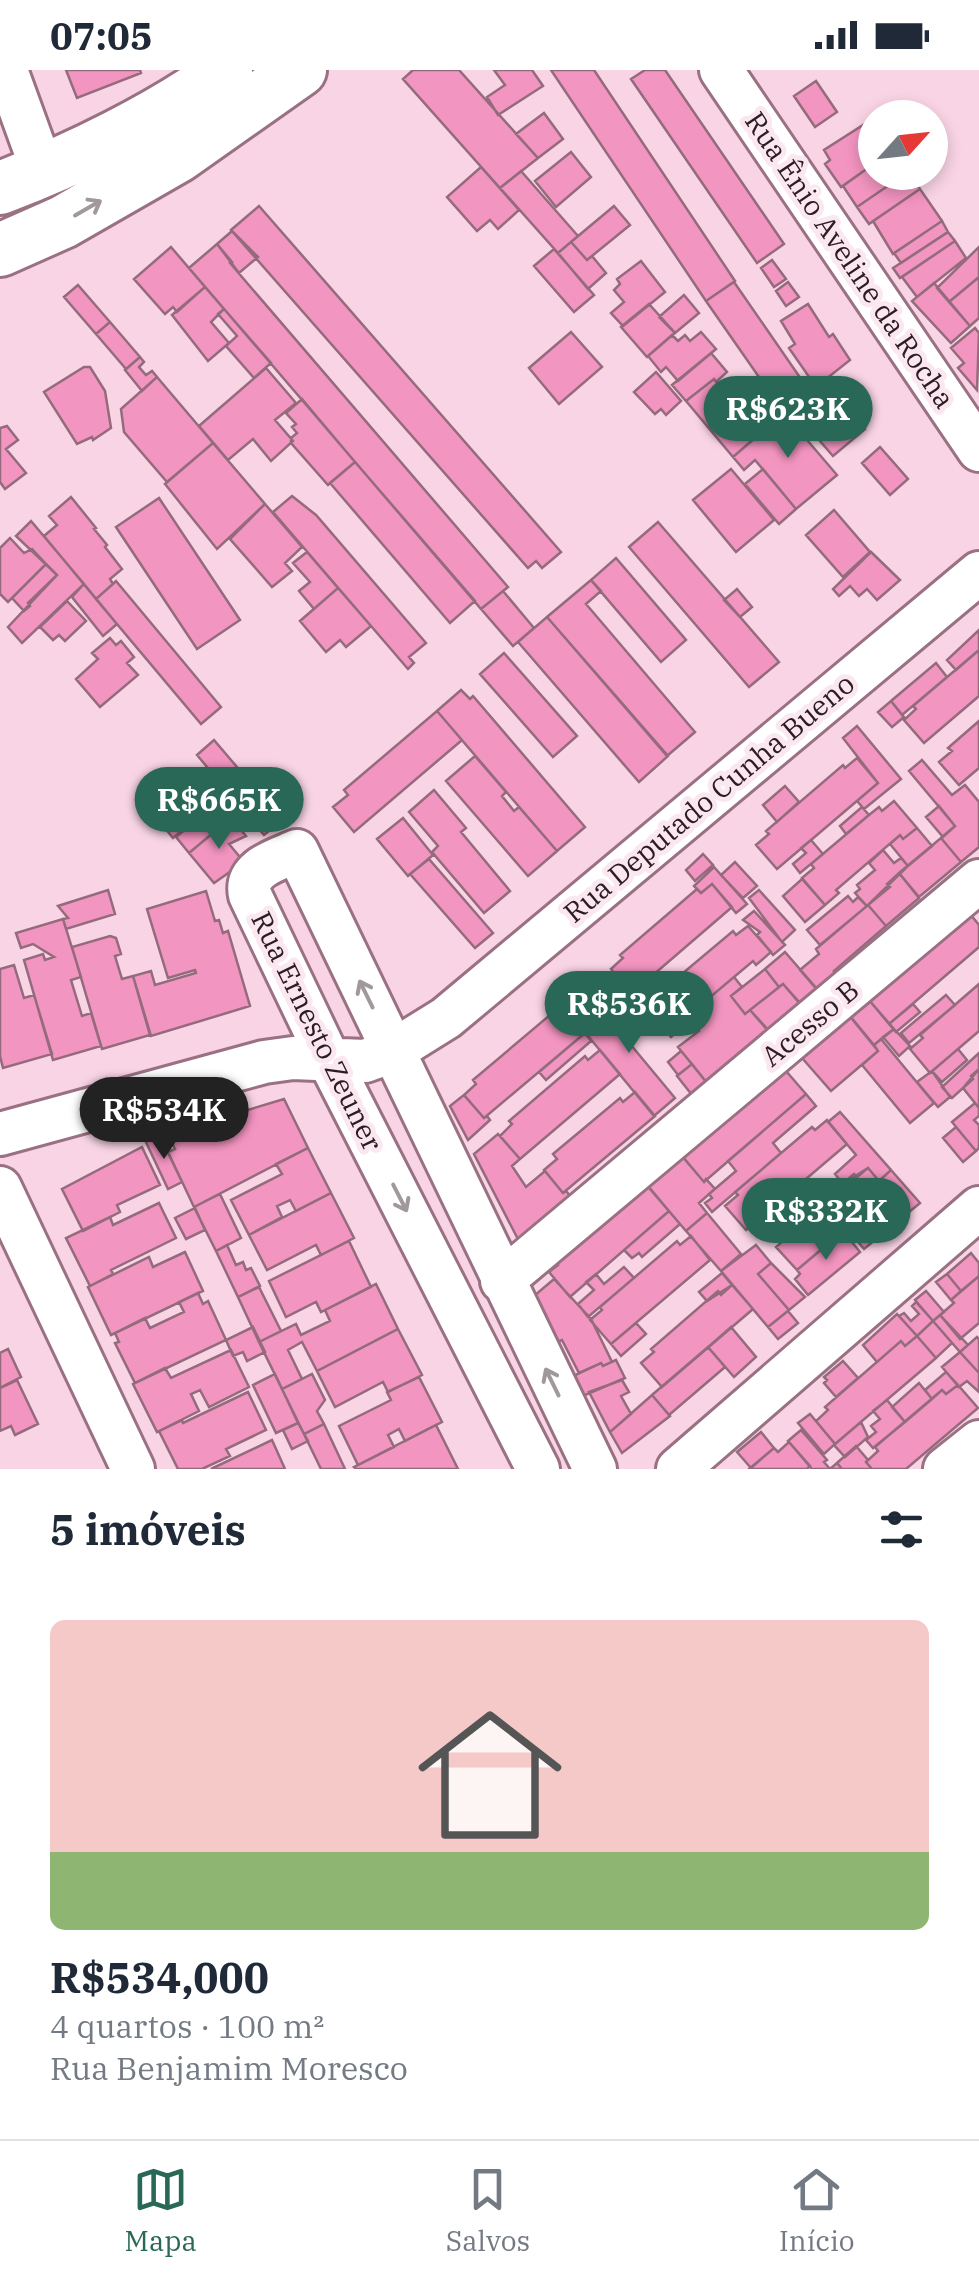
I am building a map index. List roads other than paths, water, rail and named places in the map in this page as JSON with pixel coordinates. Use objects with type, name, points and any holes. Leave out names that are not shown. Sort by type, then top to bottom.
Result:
[{"type":"main road","points":[[21,180],[194,94],[226,70]]},
{"type":"main road","points":[[0,250],[63,222],[178,156],[300,70]]},
{"type":"street","points":[[6,70],[21,180]]},
{"type":"street","name":"Rua Ênio Aveline da Rocha","points":[[722,70],[979,450]]},
{"type":"street","name":"Rua Deputado Cunha Bueno","points":[[0,1134],[264,1062],[293,1058],[365,1061],[393,1051],[446,1018],[979,572]]},
{"type":"street","name":"Rua Ernesto Zeuner","points":[[538,1469],[330,1060],[248,885],[259,869],[297,851],[596,1469]]},
{"type":"street","name":"Acesso B","points":[[502,1281],[979,881]]},
{"type":"street","points":[[0,1188],[133,1469]]},
{"type":"street","points":[[678,1469],[979,1208]]},
{"type":"street","points":[[945,1469],[979,1442]]}]
